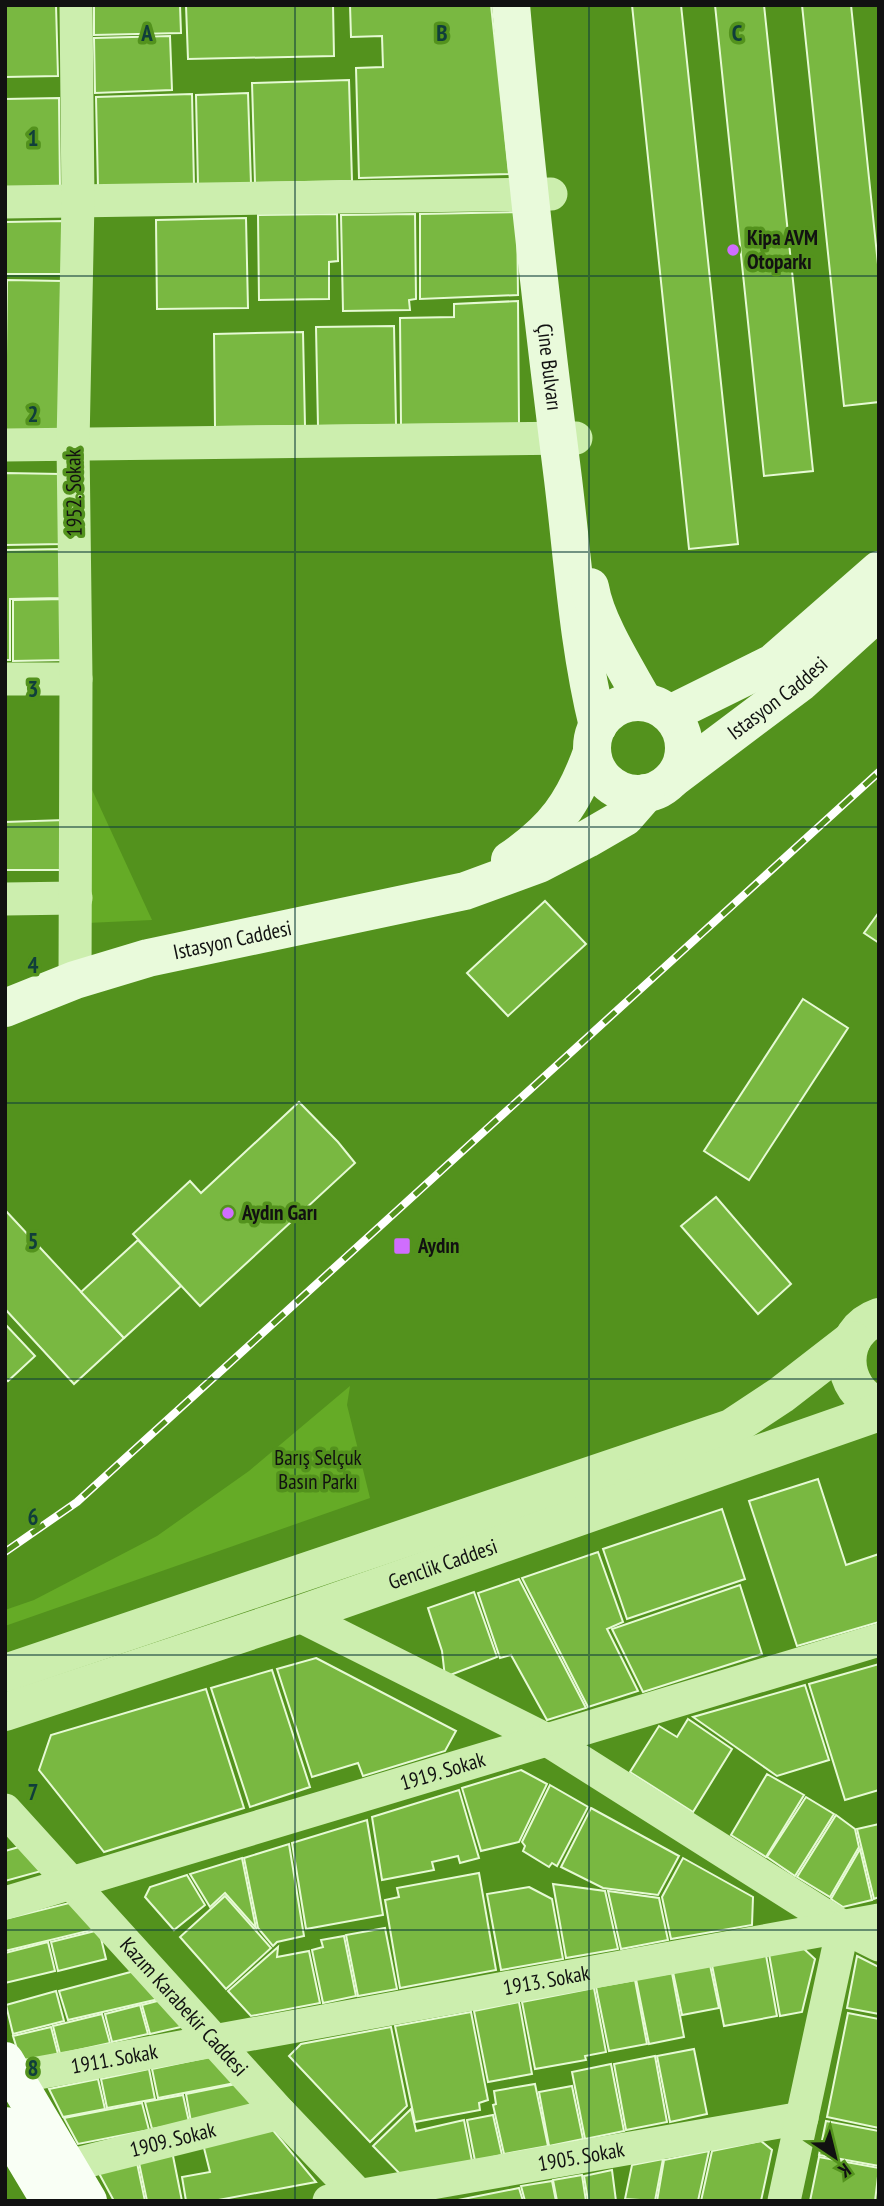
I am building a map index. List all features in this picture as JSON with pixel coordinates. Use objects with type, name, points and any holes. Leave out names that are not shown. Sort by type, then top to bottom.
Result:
[{"type":"main road","name":"Çine Bulvarı","points":[[511,5],[540,194],[566,438],[596,766],[611,784],[630,793],[659,786],[680,767],[684,739],[679,725],[657,708],[615,650],[592,599],[566,438]]},
{"type":"main road","name":"Çine Bulvarı","points":[[537,5],[540,194]]},
{"type":"main road","points":[[465,891],[545,834],[581,785],[595,739],[606,715],[630,702],[657,708],[773,663],[879,570]]},
{"type":"main road","name":"Istasyon Caddesi","points":[[5,1008],[75,980],[148,958],[465,891],[539,864],[625,817],[659,786],[801,681],[879,611]]},
{"type":"main road","points":[[10,2069],[88,2201]]},
{"type":"main road","points":[[5,2126],[50,2201]]},
{"type":"street","name":"1952. Sokak","points":[[75,980],[76,679],[73,444],[78,201],[76,5]]},
{"type":"street","points":[[5,202],[540,194]]},
{"type":"street","points":[[5,445],[566,438]]},
{"type":"street","points":[[5,679],[76,679]]},
{"type":"street","points":[[5,899],[76,898]]},
{"type":"street","points":[[865,1329],[847,1354],[847,1365],[852,1383],[864,1398],[879,1406]]},
{"type":"street","name":"Genclik Caddesi","points":[[5,1673],[732,1428],[781,1395],[865,1329]]},
{"type":"street","name":"Genclik Caddesi","points":[[5,1712],[298,1615],[879,1412]]},
{"type":"street","points":[[298,1615],[549,1741],[843,1927],[879,1945]]},
{"type":"street","name":"1919. Sokak","points":[[5,1903],[879,1640]]},
{"type":"street","name":"Kazım Karabekir Caddesi","points":[[5,1810],[280,2113],[351,2199]]},
{"type":"street","name":"1913. Sokak","points":[[214,2040],[879,1920]]},
{"type":"street","points":[[784,2201],[843,1927]]},
{"type":"street","name":"1911. Sokak","points":[[10,2069],[214,2040]]},
{"type":"street","name":"1909. Sokak","points":[[68,2166],[280,2113]]},
{"type":"street","name":"1905. Sokak","points":[[351,2199],[802,2118]]},
{"type":"green space","points":[[82,768],[152,920],[87,923]]},
{"type":"green space","name":"Barış Selçuk Basın Parkı","points":[[350,1386],[347,1405],[370,1498],[5,1626],[5,1610],[34,1600],[157,1536],[249,1471]]},
{"type":"building","points":[[5,5],[56,5],[58,76],[5,77]]},
{"type":"building","points":[[94,5],[180,5],[181,33],[94,35]]},
{"type":"building","points":[[186,5],[333,5],[334,56],[188,59]]},
{"type":"building","points":[[350,5],[491,5],[509,174],[359,178],[356,68],[383,67],[382,36],[351,37]]},
{"type":"building","points":[[632,5],[681,5],[738,544],[689,549]]},
{"type":"building","points":[[715,5],[764,5],[813,471],[764,476]]},
{"type":"building","points":[[802,5],[851,5],[879,274],[879,402],[844,406]]},
{"type":"building","points":[[170,36],[172,90],[95,93],[94,38]]},
{"type":"building","points":[[349,80],[352,181],[255,183],[252,83]]},
{"type":"building","points":[[248,93],[251,184],[198,185],[196,95]]},
{"type":"building","points":[[192,94],[194,185],[98,188],[96,97]]},
{"type":"building","points":[[59,98],[60,187],[5,188],[5,99]]},
{"type":"building","points":[[517,212],[518,295],[420,299],[420,214]]},
{"type":"building","points":[[337,214],[338,261],[329,262],[329,299],[259,300],[258,215]]},
{"type":"building","points":[[415,214],[416,299],[409,300],[410,310],[343,311],[341,215]]},
{"type":"building","points":[[246,218],[248,308],[157,309],[156,220]]},
{"type":"building","points":[[64,221],[64,274],[5,274],[5,222]]},
{"type":"building","points":[[7,280],[63,281],[63,433],[5,433]]},
{"type":"building","points":[[518,301],[519,424],[401,425],[400,318],[454,317],[454,304]]},
{"type":"building","points":[[394,326],[396,425],[318,426],[316,327]]},
{"type":"building","points":[[303,332],[305,426],[215,427],[214,334]]},
{"type":"building","points":[[5,473],[61,474],[63,544],[5,545]]},
{"type":"building","points":[[62,549],[62,598],[10,599],[10,660],[5,660],[5,550]]},
{"type":"building","points":[[65,599],[66,660],[13,661],[13,600]]},
{"type":"building","points":[[65,820],[74,870],[5,870],[5,822]]},
{"type":"building","points":[[545,901],[586,944],[508,1016],[467,973]]},
{"type":"building","points":[[879,912],[879,943],[864,933]]},
{"type":"building","points":[[803,999],[848,1028],[749,1180],[704,1151]]},
{"type":"building","name":"Aydın Garı","points":[[299,1102],[355,1163],[200,1306],[133,1234],[190,1181],[201,1193]]},
{"type":"building","points":[[716,1197],[791,1284],[758,1314],[681,1226]]},
{"type":"building","points":[[5,1210],[124,1338],[74,1384],[5,1309]]},
{"type":"building","points":[[138,1240],[181,1286],[124,1338],[81,1292]]},
{"type":"building","points":[[5,1324],[35,1356],[8,1381],[5,1378]]},
{"type":"building","points":[[818,1479],[846,1565],[879,1554],[879,1622],[797,1646],[749,1501]]},
{"type":"building","points":[[722,1509],[745,1579],[627,1619],[603,1549]]},
{"type":"building","points":[[598,1552],[623,1622],[607,1629],[638,1691],[588,1707],[522,1578]]},
{"type":"building","points":[[519,1579],[586,1708],[547,1720],[511,1655],[500,1658],[478,1593]]},
{"type":"building","points":[[740,1585],[762,1654],[643,1692],[612,1629]]},
{"type":"building","points":[[474,1592],[497,1657],[445,1677],[442,1651],[428,1608]]},
{"type":"building","points":[[316,1658],[456,1731],[445,1751],[363,1776],[358,1763],[312,1777],[277,1669]]},
{"type":"building","points":[[879,1664],[879,1790],[845,1800],[809,1684]]},
{"type":"building","points":[[272,1670],[310,1787],[250,1807],[211,1688]]},
{"type":"building","points":[[805,1685],[829,1760],[777,1776],[693,1717]]},
{"type":"building","points":[[206,1689],[244,1808],[104,1852],[39,1770],[51,1735]]},
{"type":"building","points":[[688,1719],[732,1749],[693,1812],[630,1772],[659,1726],[677,1737]]},
{"type":"building","points":[[521,1770],[547,1784],[519,1842],[481,1851],[462,1788]]},
{"type":"building","points":[[767,1774],[804,1795],[766,1857],[731,1835]]},
{"type":"building","points":[[550,1785],[588,1807],[557,1866],[552,1863],[549,1867],[523,1851],[525,1846],[522,1842]]},
{"type":"building","points":[[459,1790],[479,1858],[460,1863],[458,1856],[432,1862],[434,1870],[382,1880],[372,1817]]},
{"type":"building","points":[[806,1797],[834,1814],[795,1876],[767,1857]]},
{"type":"building","points":[[591,1808],[679,1856],[658,1895],[603,1888],[561,1867]]},
{"type":"building","points":[[836,1815],[855,1829],[859,1847],[830,1897],[797,1877]]},
{"type":"building","points":[[367,1820],[383,1915],[306,1929],[292,1843]]},
{"type":"building","points":[[879,1824],[879,1897],[874,1899],[857,1829]]},
{"type":"building","points":[[289,1844],[304,1936],[277,1942],[273,1946],[258,1928],[244,1858]]},
{"type":"building","points":[[26,1845],[45,1870],[5,1881],[5,1851]]},
{"type":"building","points":[[860,1849],[872,1900],[843,1907],[831,1899]]},
{"type":"building","points":[[242,1858],[256,1928],[225,1893],[210,1907],[190,1874]]},
{"type":"building","points":[[683,1858],[753,1897],[752,1925],[671,1939],[662,1897]]},
{"type":"building","points":[[479,1873],[496,1970],[400,1988],[385,1900],[399,1897],[397,1888]]},
{"type":"building","points":[[187,1875],[205,1905],[174,1930],[145,1897],[150,1887]]},
{"type":"building","points":[[553,1884],[605,1891],[618,1949],[566,1958]]},
{"type":"building","points":[[529,1887],[552,1899],[563,1959],[501,1970],[487,1894]]},
{"type":"building","points":[[608,1891],[659,1898],[668,1940],[621,1949]]},
{"type":"building","points":[[225,1896],[271,1948],[226,1989],[180,1937]]},
{"type":"building","points":[[73,1902],[96,1929],[5,1951],[5,1919]]},
{"type":"building","points":[[385,1928],[397,1989],[358,1996],[346,1935]]},
{"type":"building","points":[[99,1930],[106,1959],[58,1971],[51,1942]]},
{"type":"building","points":[[344,1936],[356,1996],[323,2003],[312,1950],[323,1947],[321,1940]]},
{"type":"building","points":[[48,1942],[55,1971],[5,1983],[5,1953]]},
{"type":"building","points":[[278,1947],[277,1957],[309,1951],[320,2003],[251,2016],[228,1991]]},
{"type":"building","points":[[803,1948],[815,1959],[802,2012],[780,2016],[769,1954]]},
{"type":"building","points":[[766,1955],[777,2016],[724,2026],[712,1965]]},
{"type":"building","points":[[857,1956],[879,1967],[879,2014],[847,2008]]},
{"type":"building","points":[[710,1965],[719,2008],[682,2015],[673,1972]]},
{"type":"building","points":[[142,1969],[163,1998],[68,2020],[59,1991]]},
{"type":"building","points":[[672,1973],[684,2037],[649,2044],[636,1979]]},
{"type":"building","points":[[635,1980],[647,2044],[609,2051],[596,1987]]},
{"type":"building","points":[[594,1988],[606,2052],[585,2056],[586,2060],[535,2069],[522,2002]]},
{"type":"building","points":[[56,1991],[64,2021],[13,2034],[6,2005]]},
{"type":"building","points":[[165,1999],[185,2026],[150,2034],[142,2005]]},
{"type":"building","points":[[519,2002],[532,2074],[488,2082],[474,2011]]},
{"type":"building","points":[[140,2005],[148,2034],[112,2042],[105,2014]]},
{"type":"building","points":[[471,2012],[488,2100],[479,2103],[480,2110],[415,2122],[395,2026]]},
{"type":"building","points":[[848,2013],[879,2019],[879,2128],[827,2117]]},
{"type":"building","points":[[102,2014],[110,2043],[60,2054],[53,2026]]},
{"type":"building","points":[[51,2027],[58,2054],[21,2062],[13,2036]]},
{"type":"building","points":[[391,2027],[407,2106],[370,2142],[289,2056],[301,2044]]},
{"type":"building","points":[[694,2049],[707,2114],[670,2122],[657,2056]]},
{"type":"building","points":[[214,2056],[235,2083],[158,2098],[152,2069]]},
{"type":"building","points":[[655,2056],[667,2122],[626,2130],[614,2064]]},
{"type":"building","points":[[611,2064],[624,2131],[585,2139],[572,2072]]},
{"type":"building","points":[[149,2069],[155,2099],[107,2108],[101,2079]]},
{"type":"building","points":[[98,2079],[105,2109],[63,2117],[49,2089]]},
{"type":"building","points":[[236,2084],[255,2109],[191,2122],[186,2094]]},
{"type":"building","points":[[535,2084],[548,2146],[504,2154],[493,2105],[496,2104],[494,2091]]},
{"type":"building","points":[[572,2086],[583,2139],[549,2146],[539,2092]]},
{"type":"building","points":[[183,2095],[189,2122],[152,2129],[145,2102]]},
{"type":"building","points":[[142,2103],[149,2130],[78,2144],[64,2118]]},
{"type":"building","points":[[411,2109],[416,2131],[464,2120],[472,2161],[401,2175],[373,2146]]},
{"type":"building","points":[[493,2115],[502,2155],[475,2161],[467,2120]]},
{"type":"building","points":[[826,2121],[879,2131],[879,2166],[819,2155]]},
{"type":"building","points":[[272,2129],[316,2182],[213,2201],[186,2201],[182,2177],[210,2172],[203,2144]]},
{"type":"building","points":[[761,2141],[772,2150],[761,2201],[701,2201],[712,2151]]},
{"type":"building","points":[[172,2151],[182,2201],[147,2201],[138,2158]]},
{"type":"building","points":[[709,2151],[698,2201],[657,2201],[664,2160]]},
{"type":"building","points":[[819,2157],[879,2168],[875,2201],[810,2201]]},
{"type":"building","points":[[136,2158],[145,2201],[114,2201],[95,2166]]},
{"type":"building","points":[[663,2159],[655,2201],[625,2199],[632,2165]]},
{"type":"building","points":[[612,2170],[616,2201],[588,2201],[584,2176]]},
{"type":"building","points":[[582,2175],[586,2201],[557,2201],[553,2180]]},
{"type":"building","points":[[552,2181],[556,2201],[525,2201],[521,2186]]},
{"type":"building","points":[[519,2188],[523,2201],[453,2201]]},
{"type":"railway","points":[[5,1552],[77,1502],[879,772]]},
{"type":"place","name":"Kipa AVM Otoparkı","points":[[733,250]]},
{"type":"place","name":"Aydın Garı","points":[[228,1213]]},
{"type":"place","name":"Aydın","points":[[402,1246]]}]
